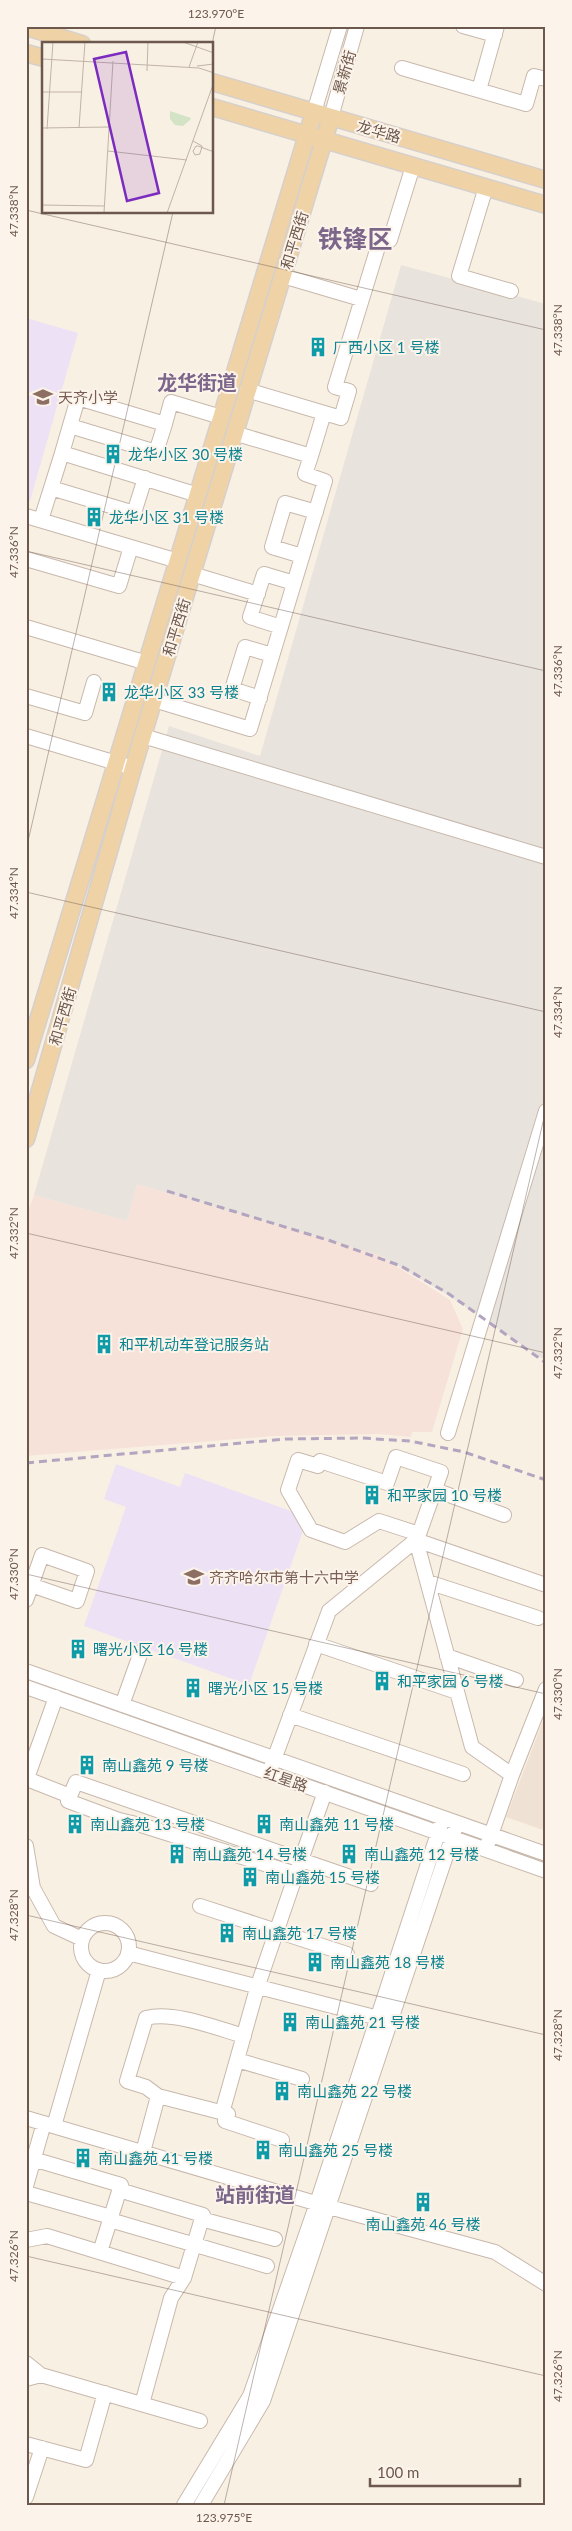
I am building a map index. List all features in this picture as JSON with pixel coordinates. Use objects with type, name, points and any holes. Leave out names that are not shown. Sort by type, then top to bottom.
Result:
[{"type":"main road","points":[[26,28],[75,42]]},
{"type":"main road","points":[[26,53],[42,57]]},
{"type":"main road","name":"龙华路","points":[[214,83],[546,180]]},
{"type":"main road","name":"龙华路","points":[[214,108],[546,205]]},
{"type":"main road","name":"和平西街","points":[[26,1060],[314,112]]},
{"type":"main road","name":"和平西街","points":[[26,1140],[133,768],[331,117]]},
{"type":"street","name":"景新街","points":[[314,112],[340,26]]},
{"type":"street","name":"景新街","points":[[331,117],[357,26]]},
{"type":"street","points":[[463,26],[496,31],[479,90]]},
{"type":"street","points":[[402,68],[526,104],[534,76],[546,79]]},
{"type":"street","points":[[247,390],[341,418],[349,391],[335,387],[381,237],[390,240],[413,166]]},
{"type":"street","points":[[486,187],[459,276],[511,291]]},
{"type":"street","points":[[282,276],[361,299]]},
{"type":"street","points":[[41,520],[78,398],[165,424]]},
{"type":"street","points":[[70,426],[156,452],[171,402],[222,417]]},
{"type":"street","points":[[154,700],[250,729],[325,481],[305,474],[324,412]]},
{"type":"street","points":[[234,433],[310,456]]},
{"type":"street","points":[[62,453],[198,495]]},
{"type":"street","points":[[51,488],[134,513],[145,478]]},
{"type":"street","points":[[302,556],[272,547],[285,503],[316,512]]},
{"type":"street","points":[[26,516],[178,561]]},
{"type":"street","points":[[26,559],[119,586],[130,547]]},
{"type":"street","points":[[192,574],[258,594]]},
{"type":"street","points":[[281,626],[250,617],[264,574],[294,583]]},
{"type":"street","points":[[26,627],[147,663]]},
{"type":"street","points":[[260,698],[232,689],[245,647],[272,655]]},
{"type":"street","points":[[26,696],[84,713],[94,682]]},
{"type":"street","points":[[26,736],[133,768]]},
{"type":"street","points":[[143,736],[546,857]]},
{"type":"street","points":[[448,1433],[546,1111]]},
{"type":"street","points":[[512,1775],[472,1747],[428,1582],[418,1537],[441,1472],[396,1456],[387,1483],[320,1461],[318,1466],[298,1460],[288,1490],[311,1530],[346,1542],[378,1521],[418,1537],[546,1585]]},
{"type":"street","points":[[434,1490],[504,1515]]},
{"type":"street","points":[[269,1773],[329,1611],[418,1537]]},
{"type":"street","points":[[428,1582],[538,1618]]},
{"type":"street","points":[[26,1600],[32,1585]]},
{"type":"street","points":[[316,1644],[457,1692]]},
{"type":"street","points":[[122,1705],[141,1652]]},
{"type":"street","points":[[447,1656],[516,1680]]},
{"type":"street","name":"红星路","points":[[26,1671],[546,1854]]},
{"type":"street","name":"红星路","points":[[26,1686],[546,1871]]},
{"type":"street","points":[[486,1849],[512,1775],[546,1689]]},
{"type":"street","points":[[56,1697],[29,1764],[27,1780],[70,1796]]},
{"type":"street","points":[[290,1715],[463,1774]]},
{"type":"street","points":[[296,1874],[119,1820],[68,1801],[76,1782],[371,1884]]},
{"type":"street","points":[[222,2113],[258,1985],[324,1792]]},
{"type":"street","points":[[119,1820],[127,1799]]},
{"type":"street","points":[[201,2505],[262,2401],[323,2205],[384,2019],[443,1818]]},
{"type":"street","points":[[384,2019],[457,1823]]},
{"type":"street","points":[[218,1849],[231,1836]]},
{"type":"street","points":[[27,1854],[34,1888],[54,1926],[82,1939]]},
{"type":"street","points":[[200,1906],[347,1954]]},
{"type":"street","points":[[97,1924],[114,1924],[126,1934],[128,1952],[124,1963],[118,1968],[111,1971],[98,1970],[88,1965],[83,1958],[81,1950],[82,1939],[90,1928],[97,1924]]},
{"type":"street","points":[[128,1952],[384,2019]]},
{"type":"street","points":[[26,2186],[30,2158],[49,2125],[98,1970]]},
{"type":"street","points":[[244,2036],[195,2022],[155,2016],[146,2018],[127,2081],[146,2087],[158,2096],[228,2114],[225,2122],[282,2140]]},
{"type":"street","points":[[237,2060],[302,2079]]},
{"type":"street","points":[[143,2152],[158,2096]]},
{"type":"street","points":[[26,2118],[323,2205],[495,2252],[546,2284]]},
{"type":"street","points":[[30,2158],[120,2185],[100,2252]]},
{"type":"street","points":[[119,2190],[203,2215],[184,2278],[171,2298],[142,2404]]},
{"type":"street","points":[[26,2193],[267,2266]]},
{"type":"street","points":[[184,2505],[250,2396],[323,2205]]},
{"type":"street","points":[[201,2219],[275,2239]]},
{"type":"street","points":[[26,2240],[47,2236],[184,2278]]},
{"type":"street","points":[[26,2363],[41,2375],[200,2420]]},
{"type":"street","points":[[26,2379],[41,2375]]},
{"type":"street","points":[[26,2444],[86,2460],[105,2393]]},
{"type":"street","points":[[26,2497],[42,2448]]},
{"type":"shaded area","points":[[401,265],[546,304],[546,1361],[448,1295],[379,1255],[137,1184],[127,1221],[34,1195],[169,726],[260,756]]},
{"type":"shaded area","name":"天齐小学","points":[[26,318],[78,333],[30,501],[26,500]]},
{"type":"shaded area","points":[[137,1184],[379,1255],[450,1300],[463,1329],[432,1432],[412,1432],[411,1437],[379,1434],[275,1436],[26,1456],[26,1217],[34,1195],[127,1221]]},
{"type":"shaded area","name":"齐齐哈尔市第十六中学","points":[[116,1464],[180,1487],[185,1473],[296,1513],[304,1528],[249,1685],[84,1626],[126,1507],[104,1499]]},
{"type":"shaded area","points":[[546,1713],[546,1831],[506,1817]]},
{"type":"railway","points":[[167,1191],[331,1241],[401,1266],[449,1294],[546,1363]]},
{"type":"railway","points":[[26,1463],[285,1439],[361,1438],[410,1441],[464,1452],[546,1480]]},
{"type":"place","name":"厂西小区 1 号楼","points":[[318,347]]},
{"type":"place","name":"天齐小学","points":[[43,397]]},
{"type":"place","name":"龙华小区 30 号楼","points":[[113,454]]},
{"type":"place","name":"龙华小区 31 号楼","points":[[94,517]]},
{"type":"place","name":"龙华小区 33 号楼","points":[[109,692]]},
{"type":"place","name":"和平机动车登记服务站","points":[[104,1344]]},
{"type":"place","name":"和平家园 10 号楼","points":[[372,1495]]},
{"type":"place","name":"齐齐哈尔市第十六中学","points":[[194,1577]]},
{"type":"place","name":"曙光小区 16 号楼","points":[[78,1649]]},
{"type":"place","name":"和平家园 6 号楼","points":[[382,1681]]},
{"type":"place","name":"曙光小区 15 号楼","points":[[193,1688]]},
{"type":"place","name":"南山鑫苑 9 号楼","points":[[87,1765]]},
{"type":"place","name":"南山鑫苑 13 号楼","points":[[75,1824]]},
{"type":"place","name":"南山鑫苑 11 号楼","points":[[264,1824]]},
{"type":"place","name":"南山鑫苑 14 号楼","points":[[177,1854]]},
{"type":"place","name":"南山鑫苑 12 号楼","points":[[349,1854]]},
{"type":"place","name":"南山鑫苑 15 号楼","points":[[250,1877]]},
{"type":"place","name":"南山鑫苑 17 号楼","points":[[227,1933]]},
{"type":"place","name":"南山鑫苑 18 号楼","points":[[315,1962]]},
{"type":"place","name":"南山鑫苑 21 号楼","points":[[290,2022]]},
{"type":"place","name":"南山鑫苑 22 号楼","points":[[282,2091]]},
{"type":"place","name":"南山鑫苑 25 号楼","points":[[263,2150]]},
{"type":"place","name":"南山鑫苑 41 号楼","points":[[83,2158]]},
{"type":"place","name":"南山鑫苑 46 号楼","points":[[423,2202]]},
{"type":"district","name":"铁锋区","points":[[355,238]]},
{"type":"district","name":"龙华街道","points":[[197,382]]},
{"type":"district","name":"站前街道","points":[[255,2194]]}]
